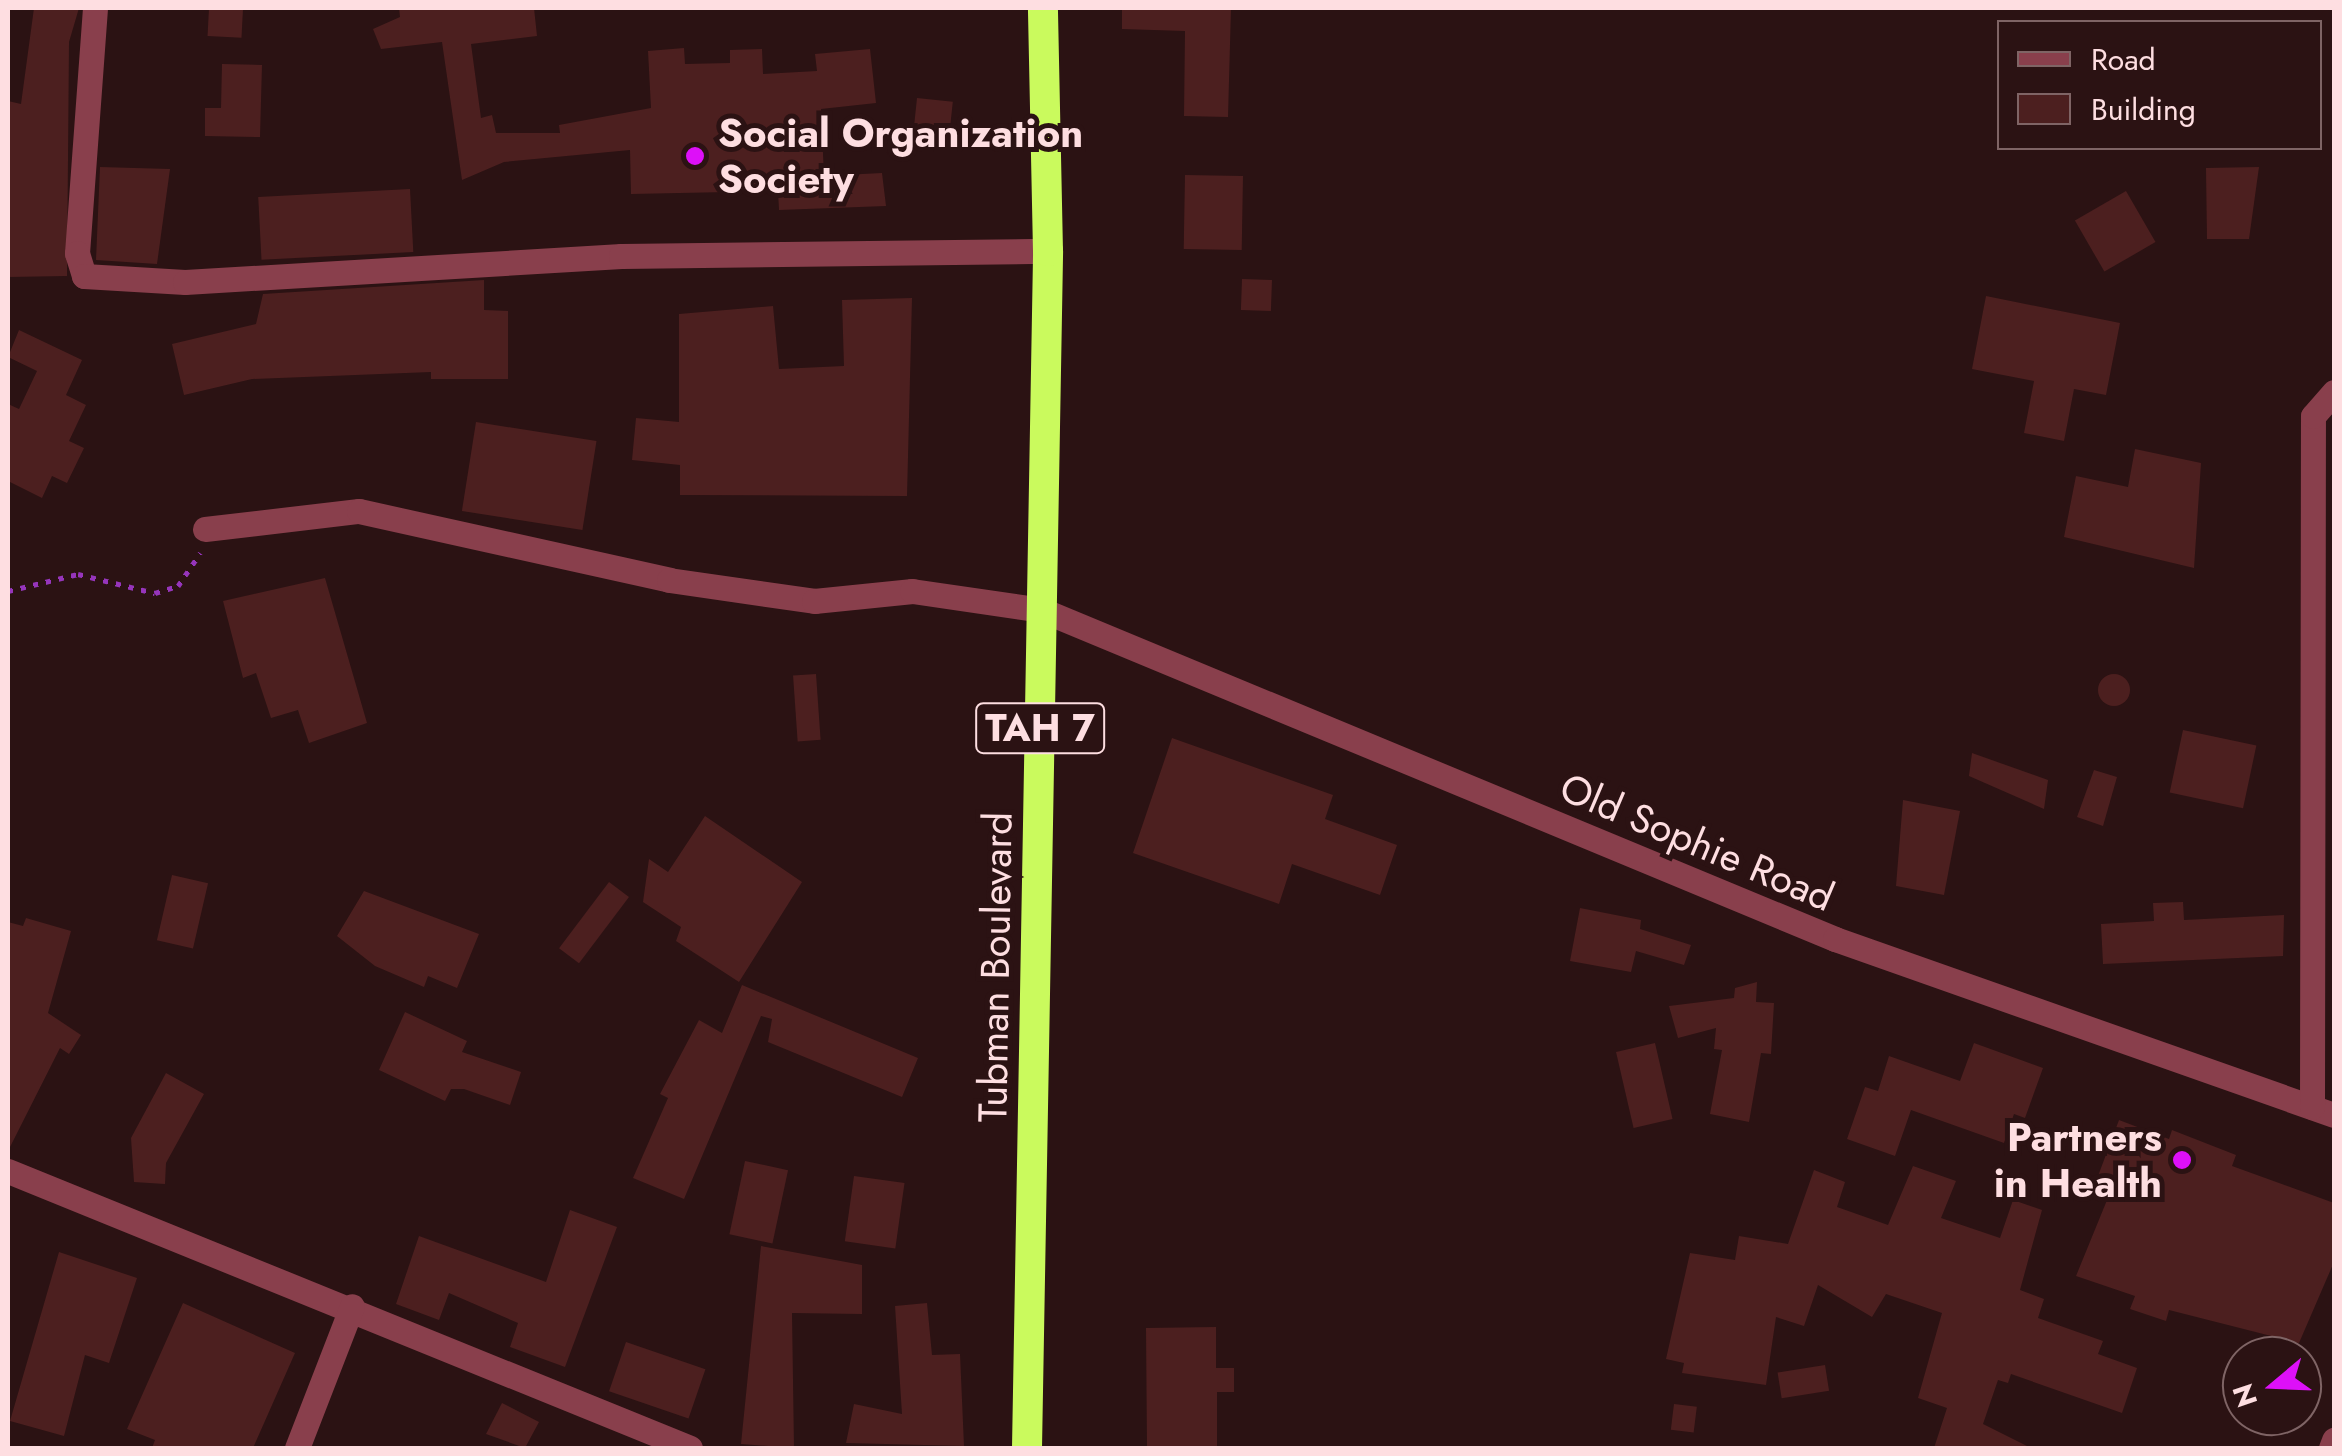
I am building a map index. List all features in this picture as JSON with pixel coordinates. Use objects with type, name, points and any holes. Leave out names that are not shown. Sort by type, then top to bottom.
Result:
[{"type":"highway","name":"Tubman Boulevard","points":[[1027,1448],[1048,250],[1043,8]]},
{"type":"street","points":[[95,8],[79,214],[84,276],[185,282],[621,256],[1048,250]]},
{"type":"street","points":[[2323,1111],[2325,853],[2312,416],[2334,392]]},
{"type":"street","name":"Old Sophie Road","points":[[205,529],[358,511],[669,580],[814,601],[912,591],[1042,610],[1835,940],[2323,1111]]},
{"type":"street","points":[[8,1171],[352,1306],[690,1448]]},
{"type":"street","points":[[297,1448],[352,1306]]},
{"type":"street","points":[[2331,1448],[2334,1440]]},
{"type":"path","points":[[8,591],[78,574],[155,593],[178,586],[197,564],[205,529]]},
{"type":"building","points":[[34,8],[79,8],[69,42],[67,276],[8,277],[8,101],[21,104]]},
{"type":"building","points":[[209,8],[243,10],[241,38],[208,36]]},
{"type":"building","points":[[399,8],[534,8],[537,36],[471,44],[481,118],[492,115],[496,133],[560,133],[559,125],[651,108],[648,51],[684,48],[685,64],[730,63],[730,50],[762,49],[763,74],[817,71],[815,54],[870,49],[876,103],[821,109],[824,176],[882,173],[886,206],[779,210],[778,191],[631,194],[630,150],[504,162],[462,180],[442,42],[381,49],[373,29],[400,17]]},
{"type":"building","points":[[1122,8],[1231,8],[1228,117],[1184,116],[1185,31],[1122,29]]},
{"type":"building","points":[[222,64],[262,65],[260,137],[205,136],[205,108],[221,108]]},
{"type":"building","points":[[917,98],[953,102],[949,138],[913,134]]},
{"type":"building","points":[[100,167],[170,169],[157,264],[96,260]]},
{"type":"building","points":[[2259,167],[2249,239],[2207,239],[2206,168]]},
{"type":"building","points":[[1185,175],[1243,176],[1242,250],[1184,249]]},
{"type":"building","points":[[410,189],[413,252],[262,260],[258,197]]},
{"type":"building","points":[[2126,191],[2156,242],[2104,272],[2075,220]]},
{"type":"building","points":[[1242,279],[1272,280],[1271,311],[1241,310]]},
{"type":"building","points":[[484,280],[484,310],[508,311],[508,379],[431,379],[431,372],[252,379],[184,395],[172,344],[256,324],[263,294]]},
{"type":"building","points":[[1986,296],[2120,323],[2106,395],[2074,389],[2064,441],[2024,433],[2034,381],[1972,369]]},
{"type":"building","points":[[912,298],[907,496],[680,495],[680,465],[632,460],[636,418],[679,422],[679,314],[773,306],[779,369],[844,366],[842,300]]},
{"type":"building","points":[[19,330],[82,360],[66,395],[86,405],[69,441],[84,448],[67,483],[52,476],[42,498],[8,481],[8,404],[19,409],[37,371],[8,357]]},
{"type":"building","points":[[476,422],[596,441],[582,530],[462,511]]},
{"type":"building","points":[[2135,449],[2201,463],[2194,568],[2064,537],[2076,476],[2128,487]]},
{"type":"building","points":[[325,578],[367,723],[309,743],[298,710],[271,718],[256,673],[243,678],[223,601]]},
{"type":"building","points":[[816,674],[821,740],[798,741],[793,676]]},
{"type":"building","points":[[2114,674],[2126,678],[2130,690],[2126,702],[2114,706],[2102,702],[2098,690],[2102,678]]},
{"type":"building","points":[[2183,730],[2256,746],[2243,808],[2170,793]]},
{"type":"building","points":[[1172,738],[1333,795],[1325,819],[1397,845],[1380,895],[1292,864],[1279,904],[1133,853]]},
{"type":"building","points":[[1972,753],[2048,780],[2044,809],[1969,776]]},
{"type":"building","points":[[2094,770],[2117,777],[2103,826],[2077,817]]},
{"type":"building","points":[[1903,800],[1960,811],[1944,895],[1896,886]]},
{"type":"building","points":[[705,816],[802,882],[739,982],[676,941],[681,927],[643,902],[649,859],[668,872]]},
{"type":"building","points":[[172,875],[208,883],[193,949],[157,940]]},
{"type":"building","points":[[609,882],[629,897],[579,963],[559,948]]},
{"type":"building","points":[[364,891],[479,934],[457,988],[428,976],[424,987],[375,966],[337,936]]},
{"type":"building","points":[[2183,902],[2184,920],[2284,915],[2283,956],[2103,964],[2101,924],[2154,921],[2153,903]]},
{"type":"building","points":[[1580,908],[1641,920],[1640,929],[1691,945],[1684,965],[1636,951],[1631,972],[1570,961]]},
{"type":"building","points":[[26,918],[71,931],[48,1013],[81,1035],[69,1054],[60,1048],[8,1151],[8,922],[23,926]]},
{"type":"building","points":[[1757,982],[1756,1002],[1774,1003],[1771,1054],[1761,1053],[1749,1122],[1710,1114],[1722,1050],[1714,1049],[1716,1028],[1678,1038],[1669,1006],[1734,998],[1735,988]]},
{"type":"building","points":[[742,985],[918,1058],[902,1097],[768,1042],[772,1019],[761,1016],[684,1199],[633,1178],[668,1098],[660,1094],[699,1020],[722,1033]]},
{"type":"building","points":[[405,1012],[467,1041],[462,1052],[521,1072],[510,1105],[464,1089],[451,1089],[445,1101],[379,1070]]},
{"type":"building","points":[[1655,1043],[1673,1119],[1634,1128],[1616,1052]]},
{"type":"building","points":[[1974,1043],[2043,1068],[2025,1118],[2014,1114],[2004,1143],[1911,1110],[1895,1156],[1847,1139],[1865,1087],[1878,1091],[1889,1056],[1960,1081]]},
{"type":"building","points":[[166,1073],[204,1094],[166,1163],[165,1184],[134,1182],[131,1138]]},
{"type":"building","points":[[2119,1120],[2169,1139],[2172,1130],[2236,1155],[2232,1166],[2334,1203],[2334,1262],[2302,1336],[2271,1336],[2169,1310],[2166,1321],[2130,1309],[2135,1296],[2076,1276],[2114,1183],[2098,1176]]},
{"type":"building","points":[[745,1161],[788,1170],[772,1244],[729,1234]]},
{"type":"building","points":[[1913,1166],[1956,1181],[1941,1218],[2000,1238],[2013,1200],[2042,1210],[2020,1290],[2044,1299],[2038,1318],[2103,1341],[2098,1354],[2137,1368],[2122,1413],[2011,1374],[2008,1383],[1998,1380],[1983,1424],[2031,1448],[1934,1448],[1947,1408],[1918,1398],[1942,1313],[1886,1294],[1872,1317],[1818,1285],[1804,1326],[1776,1317],[1766,1385],[1682,1373],[1684,1363],[1666,1359],[1690,1253],[1735,1260],[1739,1236],[1788,1244],[1814,1170],[1845,1182],[1837,1207],[1888,1225]]},
{"type":"building","points":[[854,1176],[905,1183],[895,1248],[845,1241]]},
{"type":"building","points":[[570,1210],[617,1227],[565,1367],[510,1347],[518,1323],[449,1293],[439,1320],[396,1304],[419,1236],[546,1282]]},
{"type":"building","points":[[761,1246],[862,1265],[862,1314],[792,1313],[794,1448],[741,1444]]},
{"type":"building","points":[[59,1252],[137,1278],[109,1363],[85,1355],[64,1436],[10,1421]]},
{"type":"building","points":[[183,1303],[295,1353],[253,1448],[152,1448],[155,1440],[127,1429]]},
{"type":"building","points":[[927,1303],[932,1355],[960,1354],[964,1446],[846,1443],[854,1404],[902,1414],[895,1306]]},
{"type":"building","points":[[1216,1327],[1216,1368],[1234,1368],[1234,1392],[1217,1392],[1217,1448],[1147,1448],[1146,1328]]},
{"type":"building","points":[[626,1342],[705,1369],[688,1419],[609,1391]]},
{"type":"building","points":[[1825,1365],[1829,1391],[1782,1398],[1778,1373]]},
{"type":"building","points":[[502,1403],[539,1422],[525,1448],[486,1434]]},
{"type":"building","points":[[1674,1404],[1697,1407],[1694,1433],[1671,1430]]},
{"type":"place","name":"Social Organization Society","points":[[695,156]]},
{"type":"place","name":"Partners in Health","points":[[2182,1160]]}]
